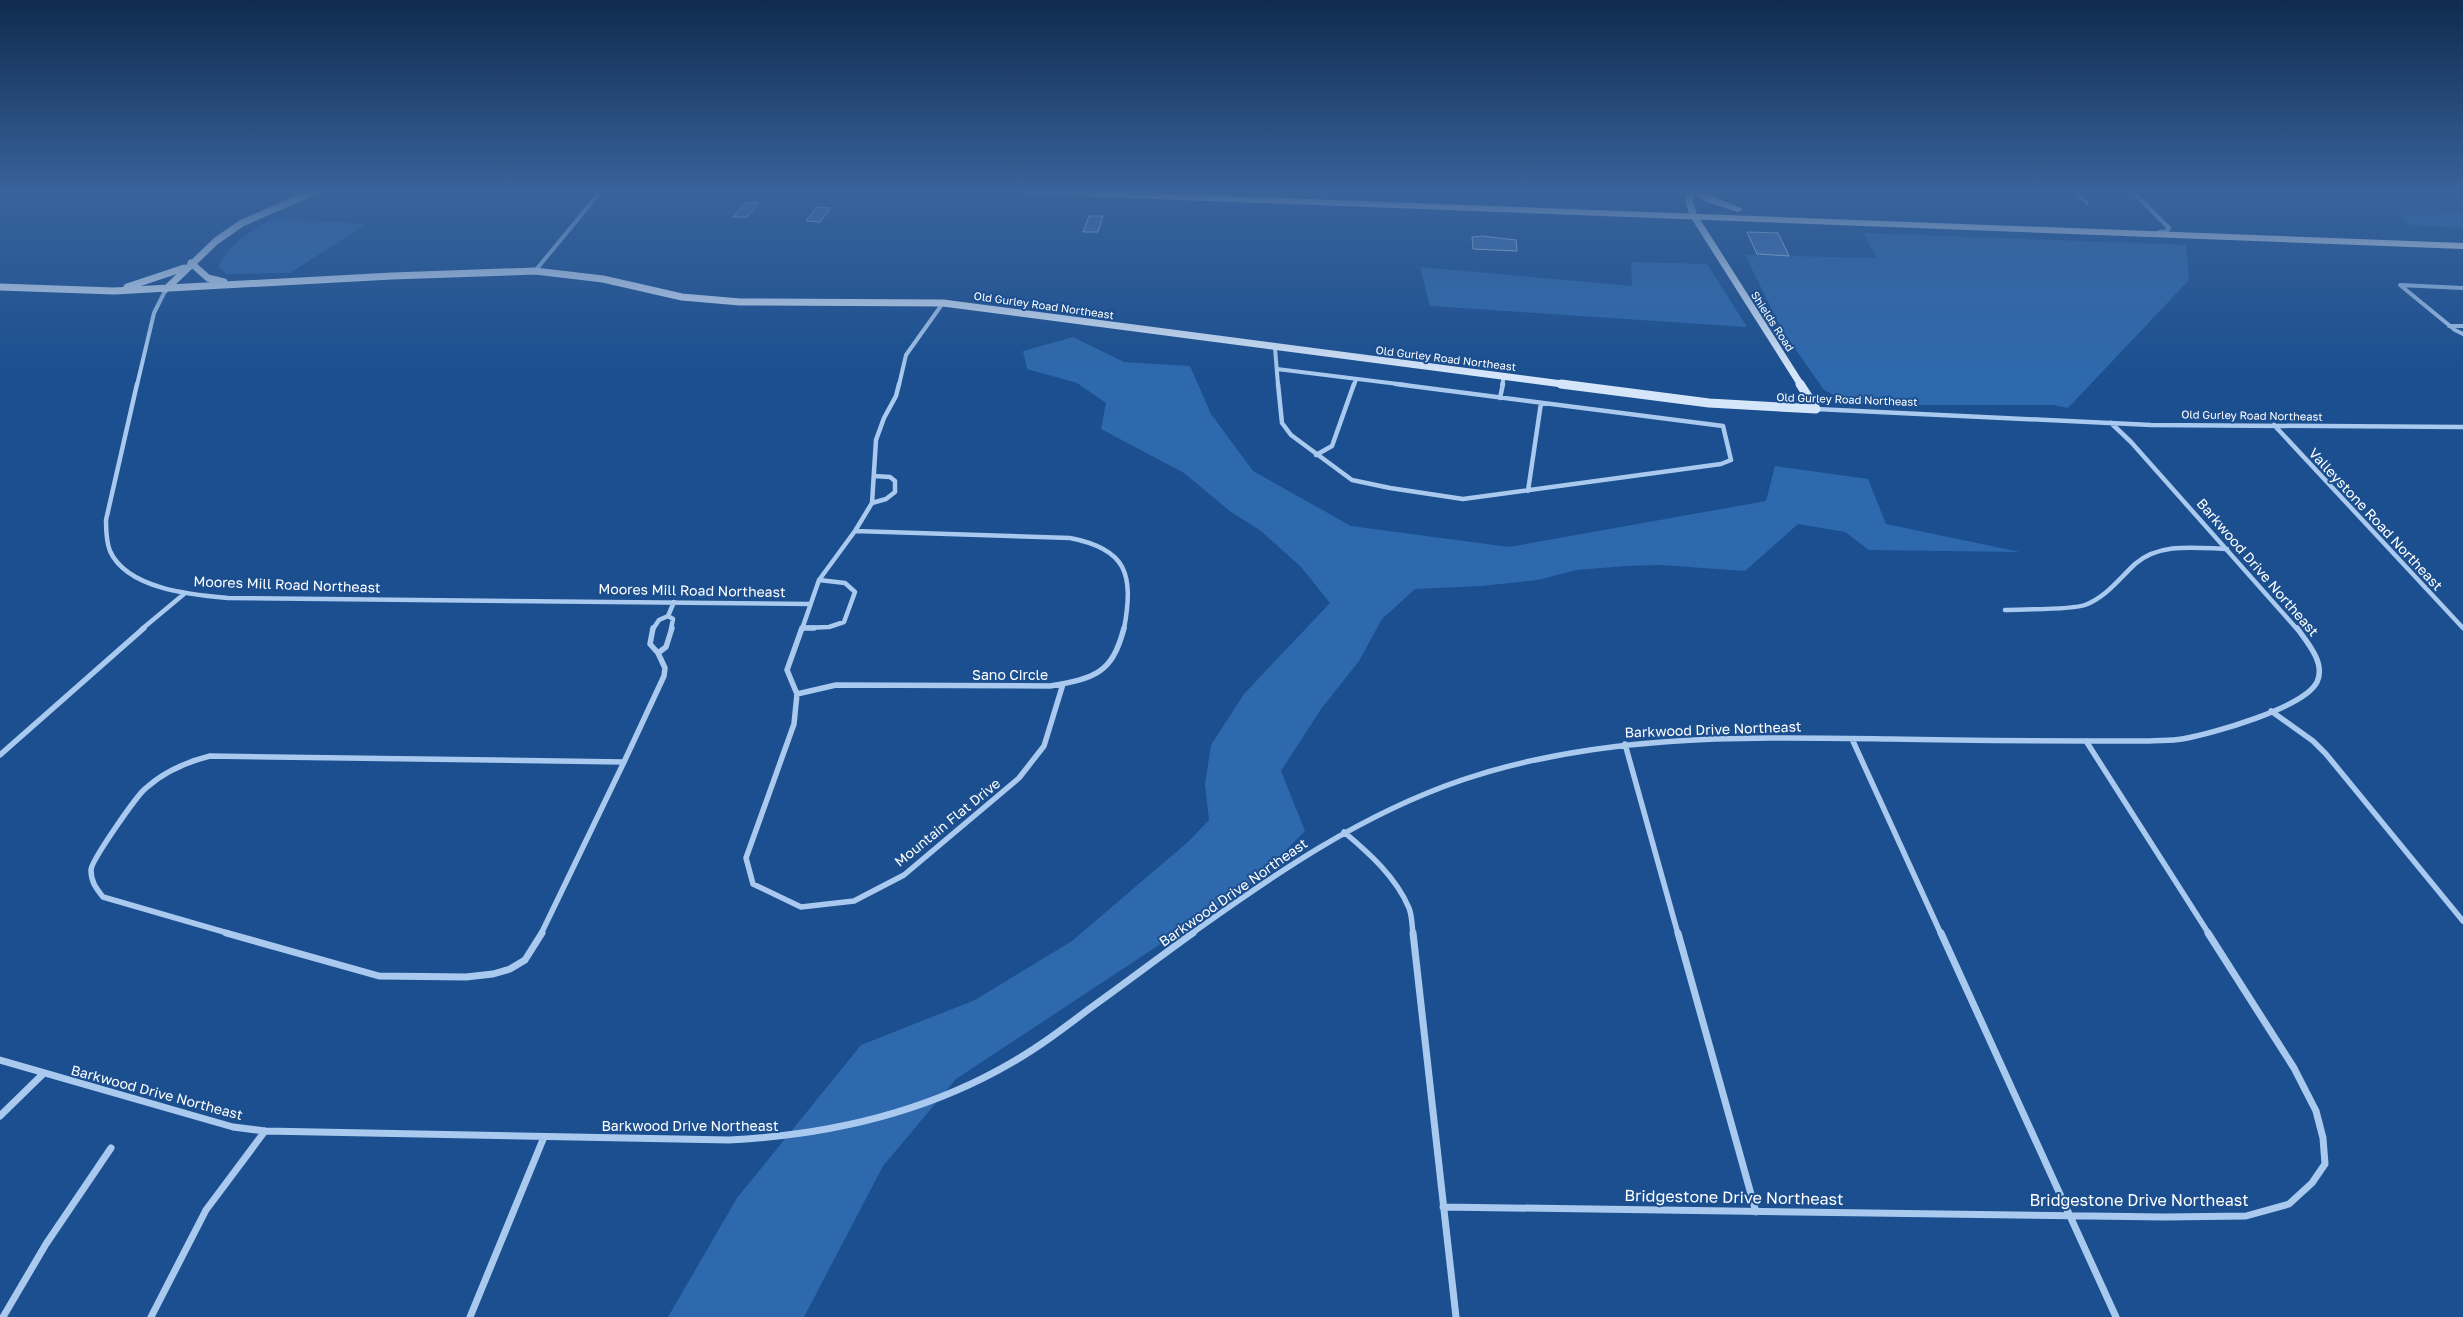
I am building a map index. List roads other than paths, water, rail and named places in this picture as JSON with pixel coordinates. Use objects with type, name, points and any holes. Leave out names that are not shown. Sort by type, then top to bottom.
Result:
[{"type":"street","name":"Moores Mill Road Northeast","points":[[203,252],[166,289],[154,313],[106,520],[106,538],[110,552],[125,571],[158,586],[184,594],[228,598],[810,604]]},
{"type":"street","points":[[534,271],[550,252]]},
{"type":"street","name":"Shields Road","points":[[1717,252],[1816,409]]},
{"type":"street","points":[[114,291],[189,265],[208,278],[240,284]]},
{"type":"street","name":"Old Gurley Road Northeast","points":[[240,284],[534,271],[603,279],[682,297],[740,302],[943,303],[1274,348],[1709,403],[2151,425],[2463,427]]},
{"type":"street","points":[[0,288],[114,291],[240,284]]},
{"type":"street","points":[[2463,288],[2400,285],[2449,326],[2463,334]]},
{"type":"street","points":[[797,694],[788,670],[810,604],[819,580],[855,532],[872,504],[876,440],[884,418],[896,396],[906,355],[943,303]]},
{"type":"street","points":[[2449,326],[2463,326]]},
{"type":"street","points":[[1274,348],[1282,423],[1291,435],[1352,480],[1463,499],[1721,464],[1731,460],[1723,426],[1277,370]]},
{"type":"street","points":[[1500,398],[1504,377]]},
{"type":"street","points":[[1316,455],[1332,446],[1356,380]]},
{"type":"street","points":[[1528,491],[1542,403]]},
{"type":"street","name":"Barkwood Drive Northeast","points":[[0,1060],[42,1074],[233,1127],[265,1131],[763,1140],[812,1134],[890,1117],[949,1094],[1004,1068],[1140,973],[1287,866],[1364,820],[1436,789],[1509,765],[1582,750],[1625,744],[1737,738],[2086,741],[2183,739],[2215,732],[2307,695],[2317,683],[2318,666],[2313,651],[2294,624],[2111,422]]},
{"type":"street","name":"Valleystone Road Northeast","points":[[2274,425],[2463,628]]},
{"type":"street","points":[[872,504],[886,499],[895,492],[895,481],[890,477],[874,476]]},
{"type":"street","name":"Sano Circle","points":[[797,694],[836,685],[1050,686],[1083,679],[1108,666],[1120,645],[1124,630],[1128,587],[1124,571],[1116,556],[1095,543],[1070,538],[855,532]]},
{"type":"street","points":[[2005,610],[2083,606],[2094,601],[2117,584],[2145,556],[2160,551],[2176,549],[2228,549]]},
{"type":"street","points":[[802,628],[830,627],[844,622],[852,600],[854,592],[845,583],[819,580]]},
{"type":"street","points":[[0,755],[108,657],[184,594]]},
{"type":"street","points":[[668,616],[674,602]]},
{"type":"street","points":[[624,762],[210,756],[194,760],[163,775],[144,789],[98,854],[91,868],[92,884],[103,897],[379,976],[466,977],[493,974],[510,969],[525,960],[538,942],[624,762],[664,676],[665,668],[658,652],[650,644],[650,633],[659,618],[668,616],[673,619],[673,623],[668,634],[666,647],[658,652]]},
{"type":"street","name":"Mountain Flat Drive","points":[[797,694],[794,724],[746,858],[753,884],[801,907],[854,902],[904,875],[992,804],[1019,778],[1044,746],[1063,684]]},
{"type":"street","points":[[2271,711],[2313,741],[2326,754],[2463,921]]},
{"type":"street","points":[[1852,739],[2116,1317]]},
{"type":"street","name":"Bridgestone Drive Northeast","points":[[1443,1207],[2070,1216],[2246,1216],[2289,1204],[2312,1183],[2325,1164],[2323,1138],[2316,1111],[2294,1068],[2086,741]]},
{"type":"street","points":[[1625,744],[1756,1212]]},
{"type":"street","points":[[1344,832],[1377,859],[1395,882],[1410,908],[1456,1317]]},
{"type":"street","points":[[0,1116],[42,1074]]},
{"type":"street","points":[[151,1317],[206,1210],[265,1131]]},
{"type":"street","points":[[470,1317],[544,1137]]},
{"type":"street","points":[[3,1317],[46,1244],[89,1177],[111,1148]]}]
